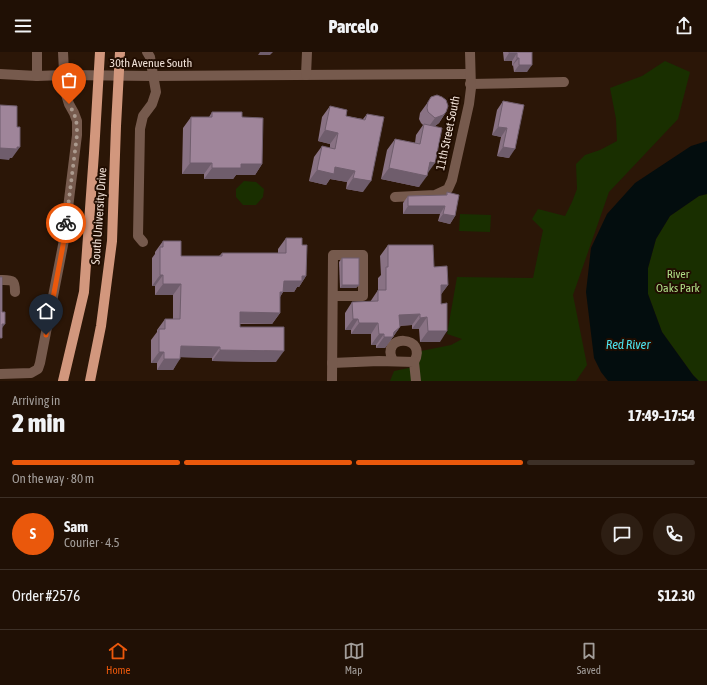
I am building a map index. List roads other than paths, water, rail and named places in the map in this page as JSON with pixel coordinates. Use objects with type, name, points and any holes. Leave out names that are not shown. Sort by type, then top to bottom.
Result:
[{"type":"main road","name":"South University Drive","points":[[63,381],[84,292],[100,52]]},
{"type":"main road","name":"South University Drive","points":[[90,381],[101,326],[112,241],[120,52]]},
{"type":"street","points":[[37,52],[37,76]]},
{"type":"street","points":[[0,374],[31,373],[38,369],[40,363],[64,240],[77,135],[77,121],[65,92],[63,52]]},
{"type":"street","points":[[143,242],[138,236],[140,129],[143,116],[152,104],[156,92],[150,57],[147,52]]},
{"type":"street","points":[[306,75],[307,52]]},
{"type":"street","name":"11th Street South","points":[[395,197],[435,195],[448,189],[452,180],[469,104],[470,52]]},
{"type":"street","name":"30th Avenue South","points":[[0,74],[37,76],[361,75],[564,82]]},
{"type":"street","points":[[332,381],[333,255],[363,255],[364,296],[333,296]]},
{"type":"street","points":[[0,280],[13,281],[15,284],[15,292]]},
{"type":"street","points":[[393,361],[390,352],[394,344],[402,340],[411,342],[417,353],[414,362],[416,381]]},
{"type":"street","points":[[332,363],[393,361],[414,362]]},
{"type":"water","name":"Red River","points":[[707,141],[707,194],[699,196],[670,216],[656,239],[648,268],[648,294],[662,332],[699,381],[608,381],[601,372],[594,358],[586,292],[591,248],[607,214],[635,183],[691,146]]},
{"type":"park label","name":"River Oaks Park","points":[[678,281]]}]
